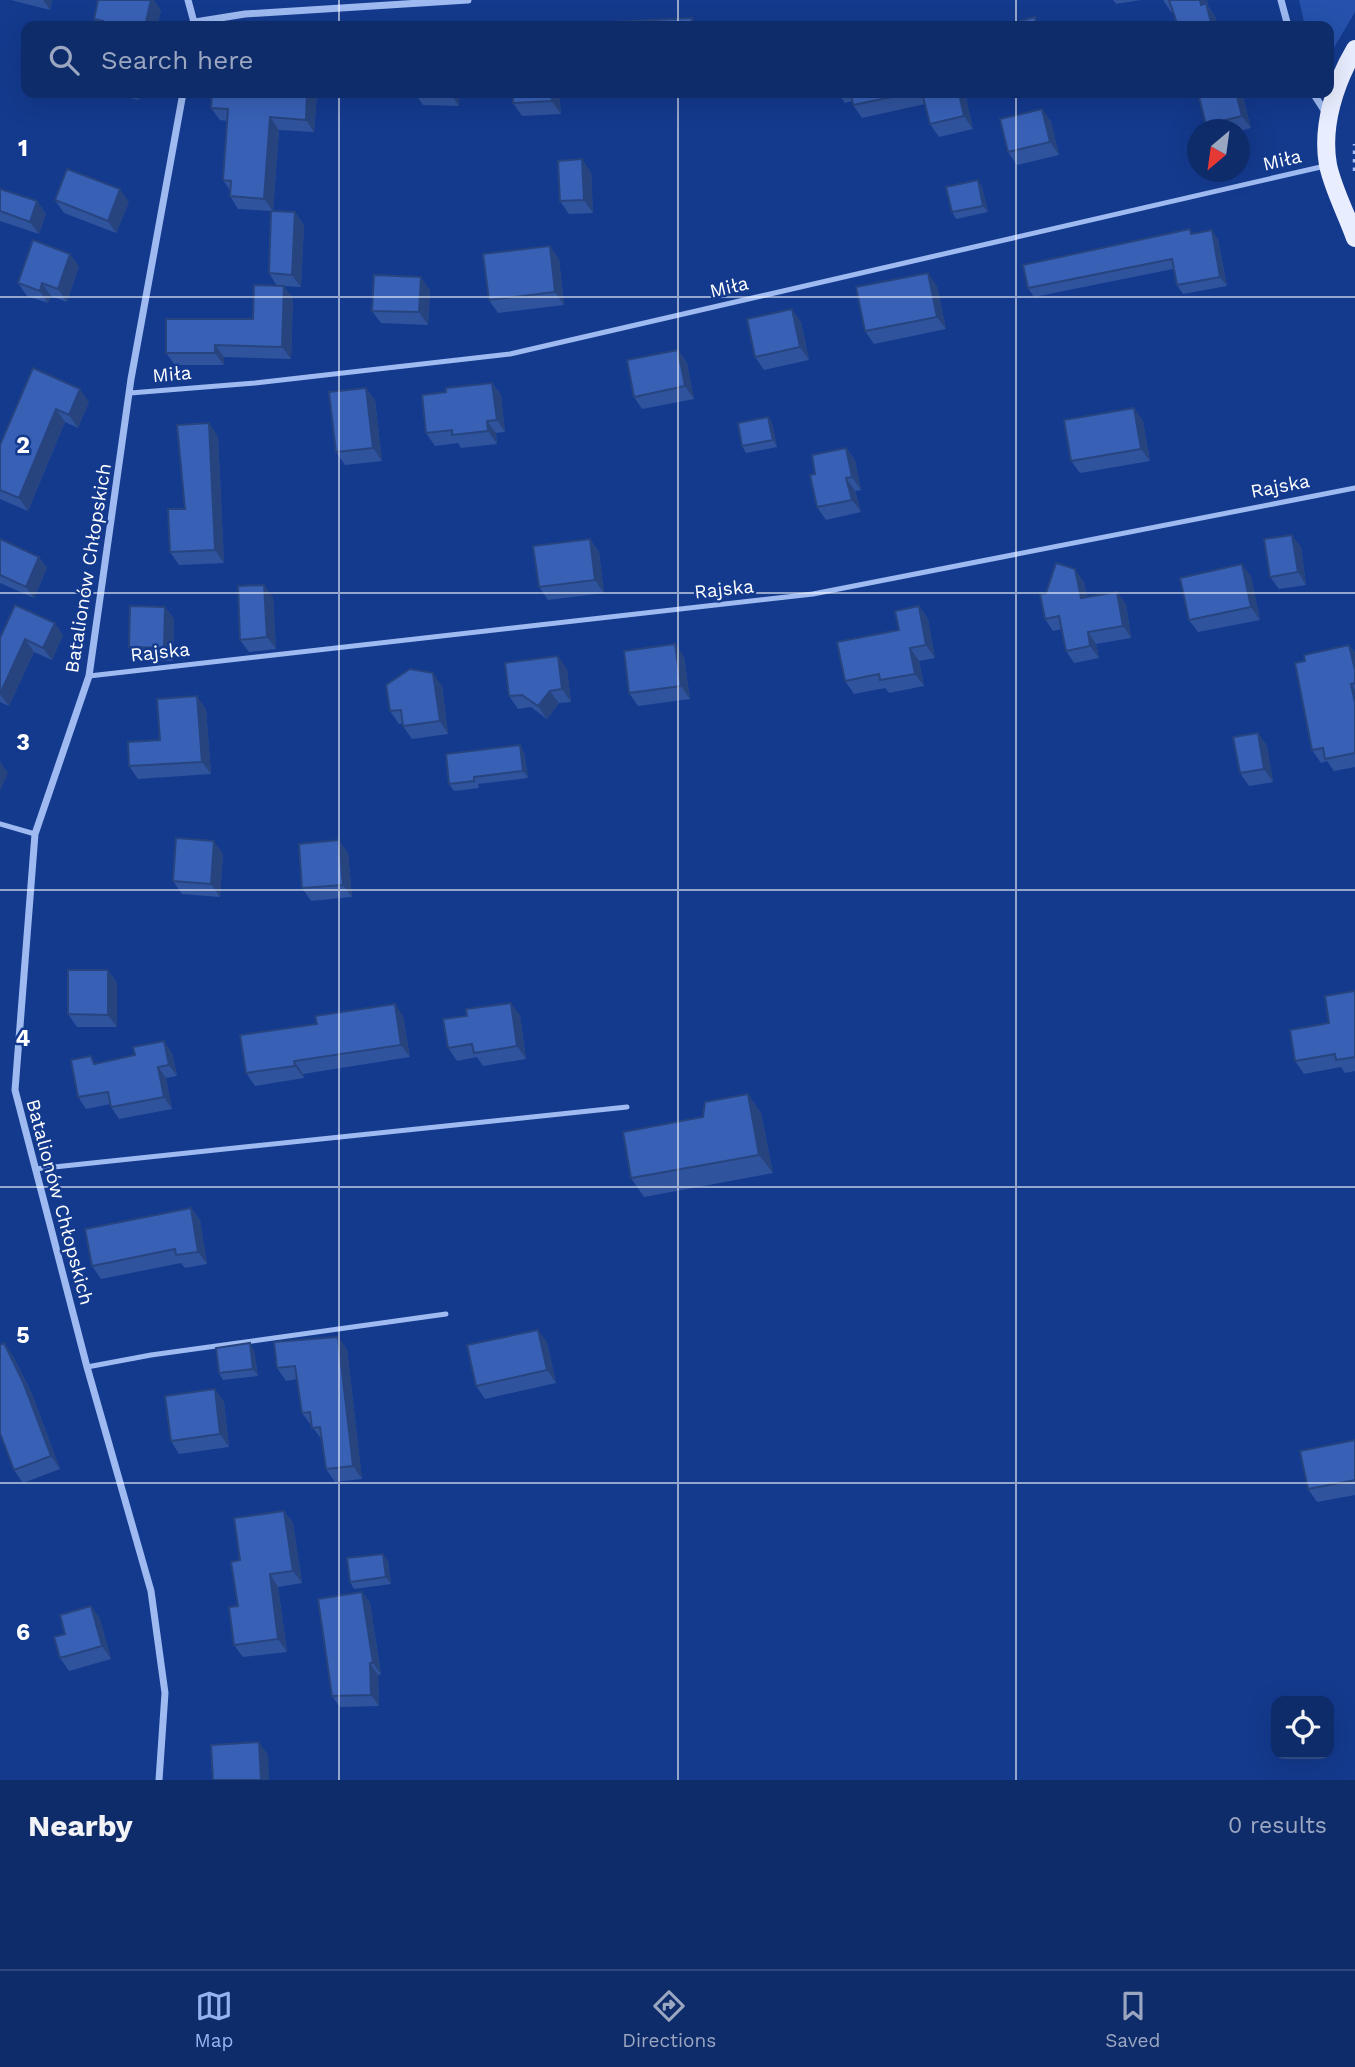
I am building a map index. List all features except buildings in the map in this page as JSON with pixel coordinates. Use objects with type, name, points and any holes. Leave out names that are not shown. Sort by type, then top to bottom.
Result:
[{"type":"main road","points":[[1334,98],[1345,66],[1355,49]]},
{"type":"main road","points":[[1334,98],[1328,115],[1328,165],[1355,238]]},
{"type":"street","points":[[188,0],[194,21]]},
{"type":"street","points":[[210,21],[245,14],[468,0]]},
{"type":"street","points":[[1281,0],[1287,21]]},
{"type":"street","name":"Batalionów Chłopskich","points":[[159,1780],[165,1693],[151,1591],[87,1367],[15,1090],[34,834],[89,676],[130,393],[182,98]]},
{"type":"street","points":[[1316,98],[1328,115]]},
{"type":"lane","name":"Miła","points":[[130,393],[255,383],[510,354],[1328,165]]},
{"type":"lane","name":"Rajska","points":[[89,676],[813,594],[1355,488]]},
{"type":"lane","points":[[0,824],[34,834]]},
{"type":"lane","points":[[35,1168],[627,1107]]},
{"type":"lane","points":[[87,1367],[151,1355],[446,1314]]},
{"type":"path","points":[[1355,144],[1355,175]]},
{"type":"shaded area","points":[[1299,0],[1355,0],[1355,12],[1334,48],[1334,21],[1304,21]]}]
